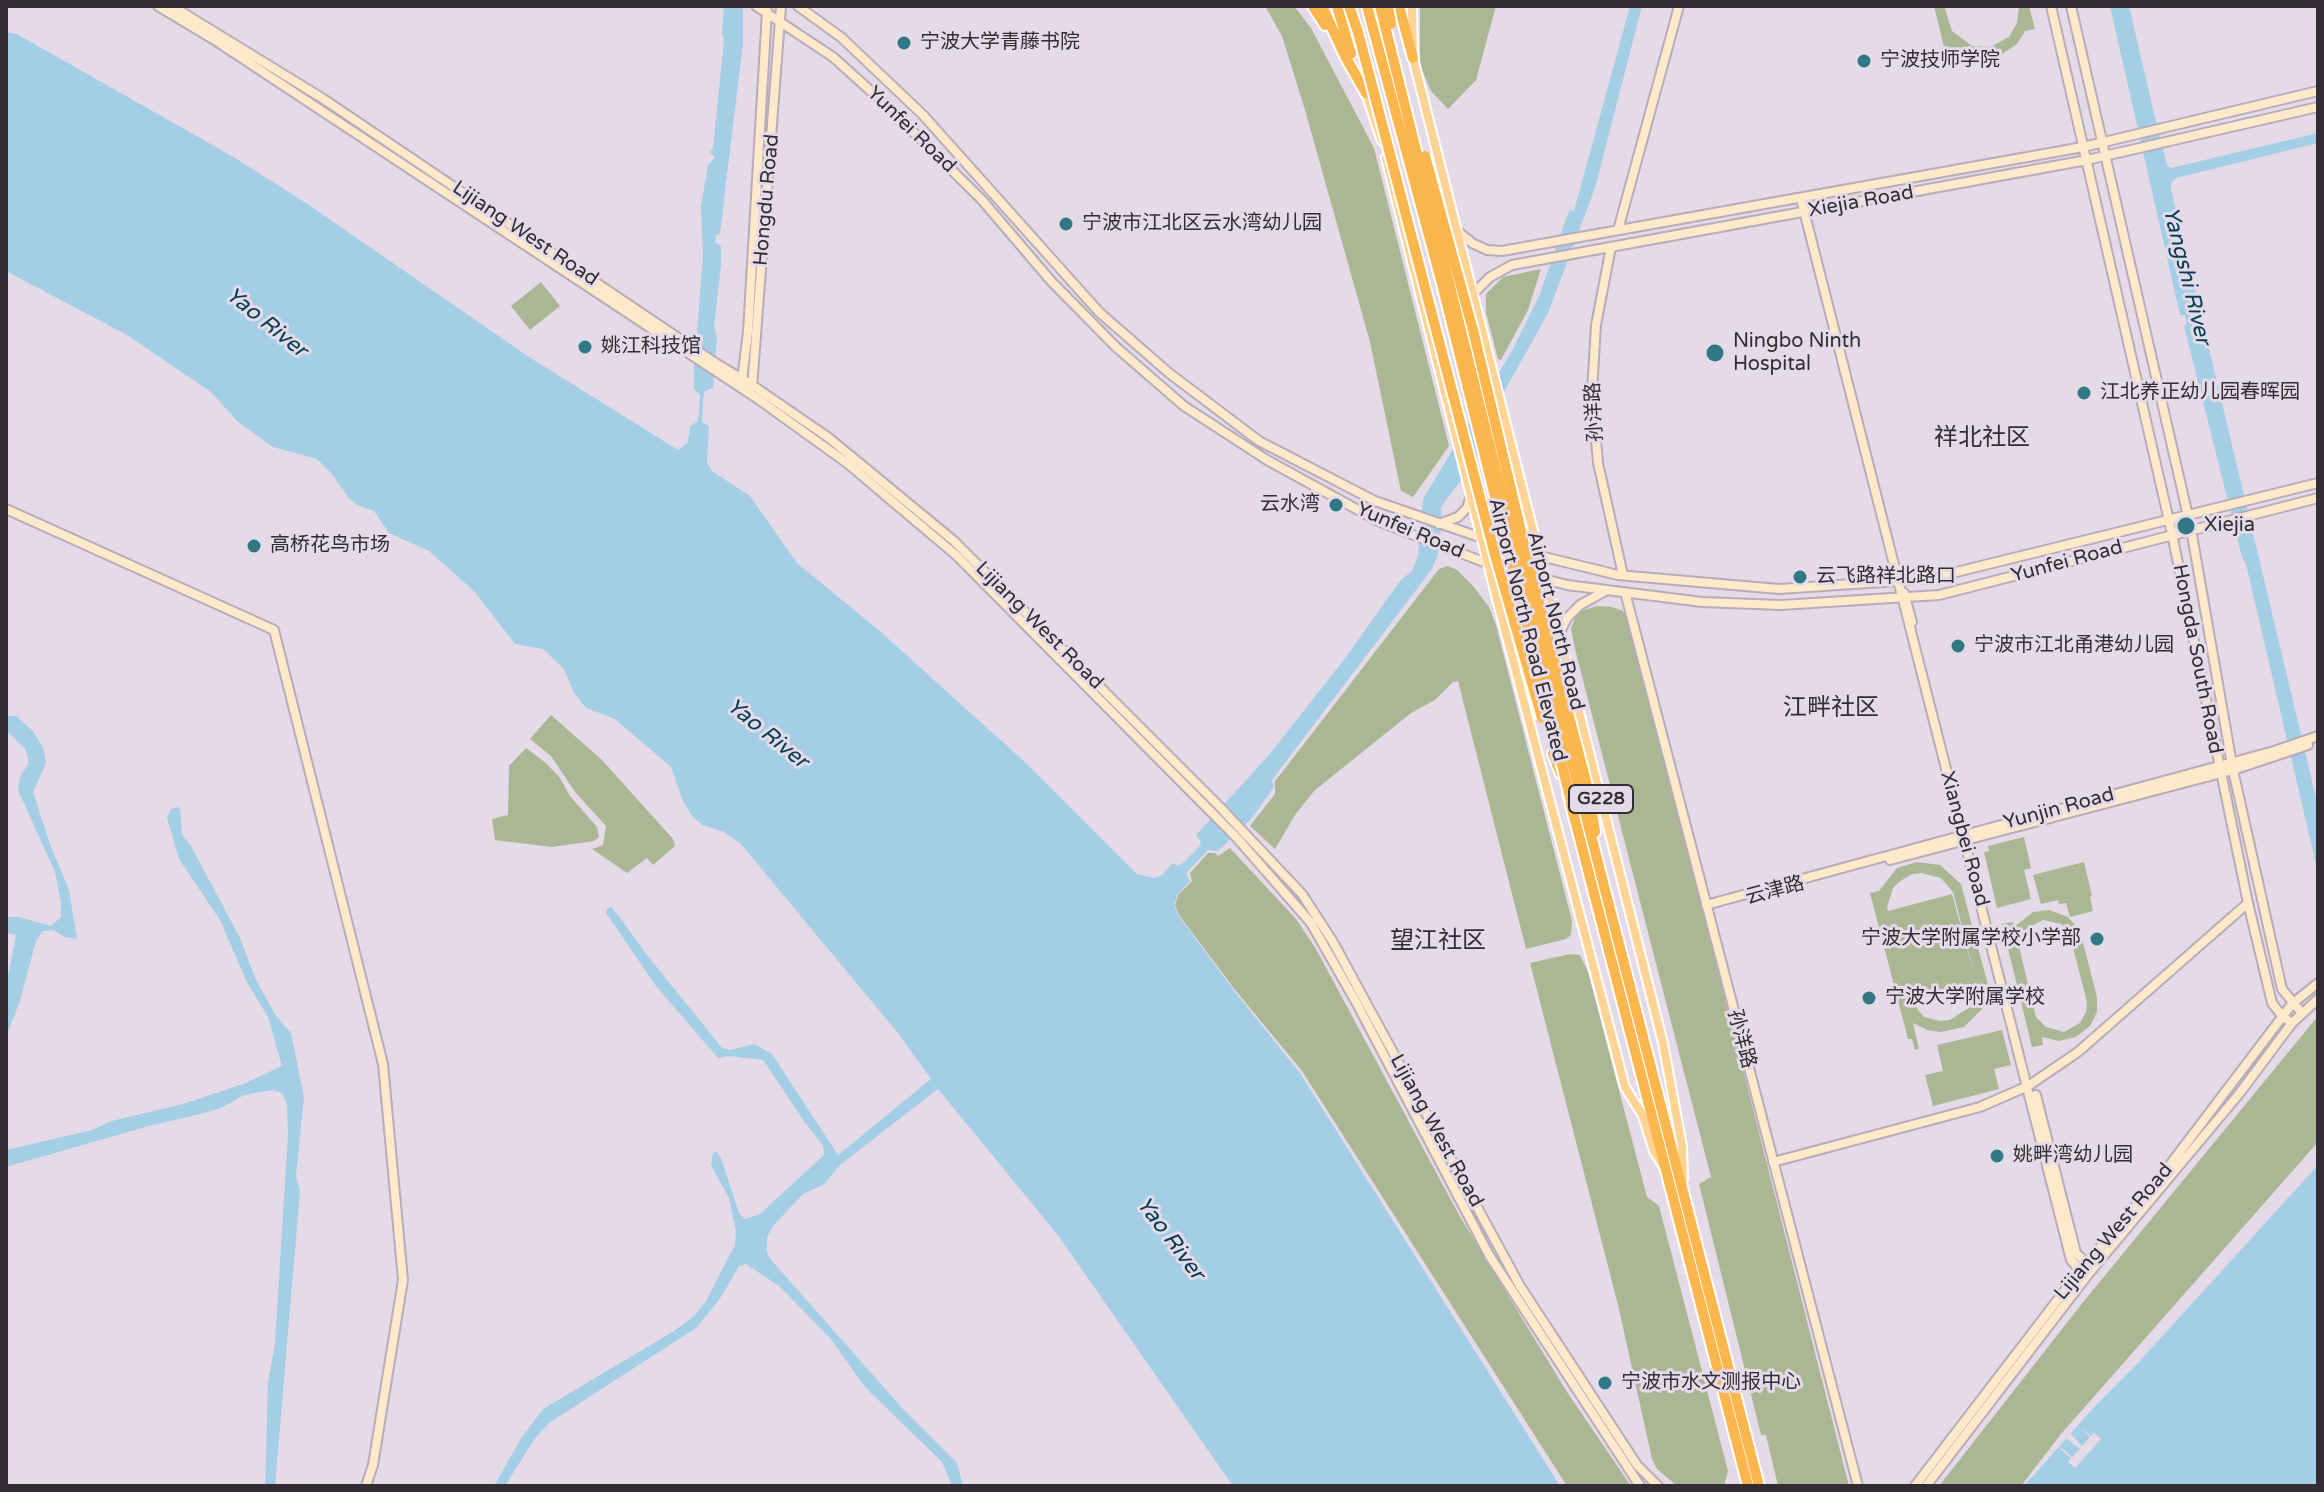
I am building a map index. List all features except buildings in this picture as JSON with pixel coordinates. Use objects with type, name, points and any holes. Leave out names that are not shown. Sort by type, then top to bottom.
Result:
[{"type":"highway","name":"G228","points":[[1313,6],[1366,93]]},
{"type":"highway","name":"G228","points":[[1322,6],[1345,56]]},
{"type":"highway","points":[[1337,6],[1349,50],[1366,93]]},
{"type":"highway","points":[[1350,6],[1495,555],[1553,754],[1580,797]]},
{"type":"highway","name":"Airport North Road Elevated","points":[[1367,6],[1580,797]]},
{"type":"highway","name":"Airport North Road Elevated","points":[[1380,6],[1580,797],[1664,1166],[1748,1486]]},
{"type":"highway","points":[[1388,6],[1420,140],[1473,330],[1580,797]]},
{"type":"highway","points":[[1399,6],[1413,58]]},
{"type":"highway","name":"G228","points":[[1580,797],[1759,1486]]},
{"type":"main road","name":"Lijiang West Road","points":[[158,6],[212,38],[682,351],[741,389],[752,390]]},
{"type":"main road","name":"Lijiang West Road","points":[[172,6],[322,98],[742,378],[752,390],[847,463],[957,556],[1214,808],[1311,923],[1496,1267],[1640,1486]]},
{"type":"main road","name":"Yunfei Road","points":[[756,6],[767,9],[833,57],[884,103],[982,200],[1051,281],[1116,347],[1184,406],[1267,460],[1380,522],[1489,564],[1545,579],[1702,602],[1781,605],[1903,598],[1939,595],[2318,498]]},
{"type":"main road","name":"Hongdu Road","points":[[752,390],[781,6]]},
{"type":"main road","name":"Yunfei Road","points":[[798,6],[842,38],[923,115],[1099,312],[1169,373],[1259,441],[1375,501],[1482,540],[1623,575],[1779,589],[1898,581],[1936,577],[2318,483]]},
{"type":"main road","name":"G228","points":[[1412,6],[1413,58]]},
{"type":"main road","points":[[1618,230],[1679,6]]},
{"type":"main road","name":"Hongda South Road","points":[[2051,6],[2172,534],[2248,903],[2272,1003],[2283,1017]]},
{"type":"main road","name":"Hongda South Road","points":[[2071,6],[2191,529],[2232,766],[2282,989],[2301,1012]]},
{"type":"main road","name":"Hongdu Road","points":[[741,389],[748,331],[767,9]]},
{"type":"main road","name":"Airport North Road","points":[[1413,58],[1663,1043],[1682,1146],[1683,1187]]},
{"type":"main road","name":"Xiejia Road","points":[[1455,229],[1472,243],[1487,250],[1502,251],[2083,147],[2318,91]]},
{"type":"main road","name":"G228","points":[[1366,93],[1382,142],[1625,1087],[1643,1116],[1654,1151],[1664,1166]]},
{"type":"main road","name":"Xiejia Road","points":[[1472,295],[1490,277],[1512,265],[2131,152],[2318,107]]},
{"type":"main road","name":"Xiangbei Road","points":[[1801,199],[1898,581],[2076,1253],[2090,1266]]},
{"type":"main road","name":"孙洋路","points":[[1611,247],[1596,325],[1592,392],[1598,463],[1623,575]]},
{"type":"main road","points":[[1438,524],[1458,517],[1467,508],[1471,496]]},
{"type":"main road","points":[[6,509],[274,630],[383,1064],[388,1109],[403,1280],[373,1465],[366,1486]]},
{"type":"main road","points":[[1559,634],[1567,618],[1580,605],[1608,590]]},
{"type":"main road","name":"孙洋路","points":[[1625,592],[1858,1486]]},
{"type":"main road","name":"Yunjin Road","points":[[1707,907],[2232,766],[2318,739]]},
{"type":"main road","name":"Lijiang West Road","points":[[1239,835],[1302,894],[1333,942],[1520,1286],[1637,1465],[1658,1486]]},
{"type":"main road","points":[[1773,1162],[1980,1107],[2031,1084],[2078,1052],[2248,903]]},
{"type":"main road","name":"Lijiang West Road","points":[[2090,1266],[2292,1004],[2318,983]]},
{"type":"main road","name":"Lijiang West Road","points":[[1915,1486],[2082,1275],[2239,1094],[2301,1012],[2318,999]]},
{"type":"main road","points":[[2283,1017],[2292,1023]]},
{"type":"main road","name":"Xiangbei Road","points":[[2031,1084],[2071,1260],[2082,1275]]},
{"type":"main road","name":"Lijiang West Road","points":[[1926,1486],[2082,1275]]},
{"type":"green space","points":[[1265,6],[1294,6],[1311,28],[1374,148],[1449,446],[1413,497],[1401,491],[1370,342],[1305,110],[1282,36]]},
{"type":"green space","points":[[1420,6],[1496,6],[1476,80],[1448,109],[1431,91],[1420,66]]},
{"type":"green space","points":[[1934,6],[1944,6],[1952,31],[1972,46],[1990,47],[2009,37],[2017,23],[2019,6],[2029,6],[2035,29],[2025,31],[2017,44],[2001,55],[1980,58],[1953,49],[1945,51]]},
{"type":"green space","points":[[1541,269],[1528,310],[1501,360],[1498,359],[1486,313],[1486,294],[1503,277]]},
{"type":"green space","points":[[541,282],[560,306],[530,330],[511,306]]},
{"type":"green space","points":[[1448,566],[1457,570],[1473,586],[1489,607],[1496,625],[1572,921],[1571,935],[1566,939],[1526,949],[1458,681],[1453,682],[1435,700],[1411,713],[1314,791],[1275,849],[1250,826],[1275,794],[1275,781],[1439,569]]},
{"type":"green space","points":[[1597,606],[1623,611],[1629,622],[1849,1486],[1778,1486],[1766,1435],[1761,1435],[1699,1184],[1711,1177],[1571,629],[1581,611]]},
{"type":"green space","points":[[551,715],[602,760],[673,839],[675,846],[653,865],[647,858],[627,873],[592,849],[603,845],[606,826],[575,792],[551,756],[530,739]]},
{"type":"green space","points":[[526,748],[560,778],[570,796],[597,827],[599,837],[594,841],[552,847],[495,840],[492,819],[508,815],[509,766]]},
{"type":"green space","points":[[2024,837],[2031,868],[2024,870],[2031,899],[1997,908],[1984,852],[1989,851],[1988,846]]},
{"type":"green space","points":[[1230,848],[1296,919],[1316,949],[1459,1215],[1567,1392],[1631,1486],[1567,1486],[1302,1071],[1179,915],[1175,905],[1178,895],[1192,881],[1190,873],[1208,853],[1218,856]]},
{"type":"green space","points":[[1917,862],[1940,865],[1961,884],[1988,985],[1982,1009],[1964,1027],[1941,1032],[1913,1023],[1919,1049],[1915,1050],[1912,1039],[1908,1039],[1870,893],[1879,891],[1897,868]],"holes":[[[1912,874],[1941,878],[1953,892],[1976,981],[1952,894],[1888,911],[1893,888]],[[1976,983],[1970,1007],[1950,1020],[1924,1017],[1911,1001]]]},
{"type":"green space","points":[[2084,862],[2093,911],[2070,917],[2066,903],[2059,904],[2058,900],[2041,904],[2033,875]]},
{"type":"green space","points":[[2049,910],[2068,917],[2080,931],[2097,997],[2097,1012],[2090,1026],[2076,1037],[2059,1041],[2042,1037],[2043,1045],[2032,1047],[2002,924],[2013,922],[2014,927],[2033,912]],"holes":[[[2043,920],[2061,924],[2069,932],[2087,1002],[2080,1023],[2064,1032],[2046,1027],[2036,1017],[2020,951],[2026,929]]]},
{"type":"green space","points":[[1570,954],[1580,955],[1588,972],[1647,1197],[1659,1206],[1728,1471],[1724,1486],[1677,1486],[1657,1469],[1652,1459],[1619,1309],[1530,963]]},
{"type":"green space","points":[[2318,1016],[2318,1142],[2061,1434],[2021,1486],[1939,1486],[2084,1301]]},
{"type":"green space","points":[[2002,1030],[2011,1065],[1994,1069],[1999,1089],[1933,1106],[1925,1075],[1943,1071],[1937,1045]]},
{"type":"water","name":"Yao River","points":[[724,6],[743,6],[743,43],[720,233],[715,242],[721,246],[721,266],[714,327],[717,336],[713,388],[705,391],[703,399],[702,422],[709,426],[707,462],[712,471],[750,496],[797,563],[882,633],[1027,764],[1137,874],[1154,878],[1162,875],[1173,863],[1178,866],[1182,864],[1199,847],[1201,842],[1196,835],[1269,755],[1346,657],[1400,581],[1412,571],[1418,556],[1423,499],[1512,351],[1540,294],[1567,216],[1570,210],[1574,211],[1630,6],[1642,6],[1595,188],[1548,313],[1504,392],[1476,460],[1441,507],[1438,554],[1432,569],[1272,780],[1274,787],[1252,818],[1218,851],[1208,850],[1188,871],[1190,881],[1177,895],[1174,905],[1178,915],[1235,992],[1300,1073],[1560,1486],[1233,1486],[1057,1234],[938,1089],[840,1165],[823,1185],[803,1194],[773,1226],[767,1237],[767,1253],[903,1409],[957,1463],[963,1486],[952,1486],[942,1462],[865,1387],[830,1338],[779,1286],[746,1264],[739,1266],[719,1300],[696,1328],[549,1423],[535,1438],[505,1486],[494,1486],[520,1440],[543,1409],[674,1331],[705,1303],[735,1245],[736,1232],[729,1198],[711,1165],[713,1153],[716,1152],[721,1158],[739,1213],[745,1219],[760,1214],[824,1155],[823,1145],[763,1060],[730,1056],[718,1058],[656,986],[606,913],[607,909],[611,907],[621,919],[722,1048],[730,1050],[754,1044],[772,1054],[838,1155],[931,1079],[898,1033],[740,843],[724,832],[702,825],[692,816],[671,767],[615,719],[586,708],[574,693],[564,669],[543,649],[515,644],[474,591],[429,551],[389,533],[374,511],[357,505],[349,498],[317,459],[273,447],[238,422],[211,392],[127,335],[6,271],[6,32],[17,34],[235,158],[306,203],[529,357],[678,450],[688,442],[690,426],[697,422],[699,413],[700,395],[694,389],[694,370],[703,256],[701,206],[708,165],[715,157],[710,152],[713,148],[724,40]]},
{"type":"water","name":"Yangshi River","points":[[2110,6],[2129,6],[2167,165],[2171,168],[2318,133],[2318,143],[2176,178],[2171,183],[2171,189],[2318,806],[2318,873],[2246,564],[2184,326],[2187,324],[2185,315],[2180,315]]},
{"type":"water","points":[[6,716],[16,716],[32,730],[43,747],[46,763],[33,792],[69,890],[77,939],[53,930],[43,931],[36,941],[20,1001],[6,1037],[6,987],[16,935],[6,933],[6,917],[19,917],[51,926],[61,917],[61,903],[55,872],[18,790],[28,757],[25,749],[6,730]]},
{"type":"water","points":[[178,807],[182,834],[240,938],[255,978],[276,1016],[291,1033],[304,1097],[296,1176],[300,1191],[275,1486],[265,1486],[268,1382],[275,1343],[288,1133],[287,1104],[282,1093],[272,1090],[244,1095],[221,1108],[6,1167],[6,1150],[183,1104],[246,1083],[282,1066],[268,1017],[247,982],[220,920],[179,859],[167,818],[171,809]]},
{"type":"water","points":[[2318,1165],[2318,1486],[2024,1486],[2096,1405]]},
{"type":"pier","points":[[2081,1426],[2091,1436],[2094,1433],[2101,1439],[2075,1468],[2068,1462],[2071,1458],[2060,1449],[2072,1457],[2080,1449],[2066,1438],[2070,1433],[2082,1446],[2090,1437]]},
{"type":"place","name":"宁波大学青藤书院","points":[[904,43]]},
{"type":"place","name":"宁波技师学院","points":[[1864,61]]},
{"type":"place","name":"宁波市江北区云水湾幼儿园","points":[[1066,224]]},
{"type":"place","name":"姚江科技馆","points":[[585,347]]},
{"type":"place","name":"Ningbo Ninth Hospital","points":[[1715,353]]},
{"type":"place","name":"江北养正幼儿园春晖园","points":[[2084,393]]},
{"type":"place","name":"云水湾","points":[[1336,505]]},
{"type":"place","name":"Xiejia","points":[[2186,526]]},
{"type":"place","name":"高桥花鸟市场","points":[[254,546]]},
{"type":"place","name":"云飞路祥北路口","points":[[1800,577]]},
{"type":"place","name":"宁波市江北甬港幼儿园","points":[[1958,646]]},
{"type":"place","name":"宁波大学附属学校小学部","points":[[2097,939]]},
{"type":"place","name":"宁波大学附属学校","points":[[1869,998]]},
{"type":"place","name":"姚畔湾幼儿园","points":[[1997,1156]]},
{"type":"place","name":"宁波市水文测报中心","points":[[1605,1383]]},
{"type":"district","name":"祥北社区","points":[[1982,439]]},
{"type":"district","name":"江畔社区","points":[[1831,709]]},
{"type":"district","name":"望江社区","points":[[1438,942]]}]
